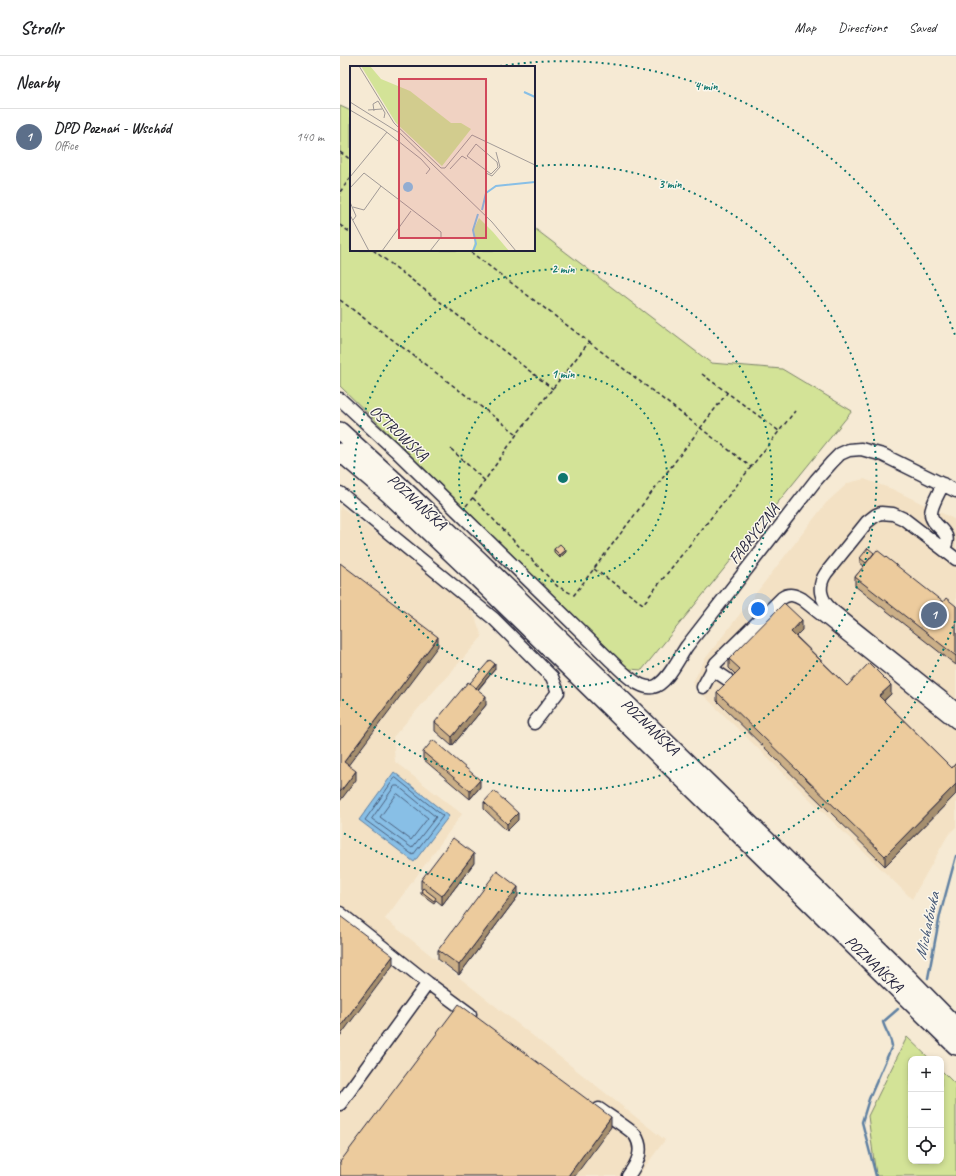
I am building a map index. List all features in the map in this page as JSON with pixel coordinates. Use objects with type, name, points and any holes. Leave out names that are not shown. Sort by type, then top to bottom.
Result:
[{"type":"highway","name":"POZNAŃSKA","points":[[340,431],[484,565],[956,1027]]},
{"type":"highway","name":"POZNAŃSKA","points":[[340,452],[389,494],[473,573],[956,1046]]},
{"type":"street","name":"OSTROWSKA","points":[[340,399],[606,656]]},
{"type":"street","name":"FABRYCZNA","points":[[606,656],[634,681],[644,687],[648,688],[656,686],[664,681],[684,650],[816,480],[832,462],[845,452],[855,449],[873,452],[944,484],[956,491]]},
{"type":"street","points":[[943,550],[947,543],[946,536],[942,529],[933,521],[931,515],[932,508],[944,484]]},
{"type":"street","points":[[340,493],[494,619],[552,677],[558,692],[534,723]]},
{"type":"street","points":[[956,559],[898,516],[887,512],[876,515],[867,522],[826,573],[821,582],[820,592],[823,600],[832,610],[956,709]]},
{"type":"street","points":[[703,687],[719,659],[782,598],[787,595],[795,595],[956,722]]},
{"type":"street","points":[[712,669],[727,679]]},
{"type":"street","points":[[340,913],[428,983],[478,1020]]},
{"type":"street","points":[[340,1104],[428,983]]},
{"type":"street","points":[[591,1103],[635,1135],[639,1152],[638,1161],[628,1176]]},
{"type":"path","points":[[340,152],[350,159]]},
{"type":"path","points":[[340,192],[350,178]]},
{"type":"path","points":[[340,224],[350,232]]},
{"type":"path","points":[[374,251],[553,389]]},
{"type":"path","points":[[469,251],[751,467]]},
{"type":"path","points":[[340,300],[517,434]]},
{"type":"path","points":[[459,513],[473,498],[517,434],[589,342]]},
{"type":"path","points":[[702,374],[779,431]]},
{"type":"path","points":[[473,498],[557,586],[574,596],[727,393]]},
{"type":"path","points":[[594,569],[644,604],[795,411]]},
{"type":"path","points":[[451,449],[485,481]]},
{"type":"shaded area","points":[[864,479],[892,489],[956,520],[956,827],[948,835],[912,899],[692,684],[705,659],[826,503],[848,483]]},
{"type":"shaded area","points":[[340,506],[471,605],[482,637],[393,737],[395,762],[462,814],[385,919],[665,1140],[638,1176],[340,1176]]},
{"type":"green space","points":[[340,106],[350,111],[350,251],[535,251],[535,229],[711,363],[782,369],[852,411],[642,670],[629,669],[340,386]]},
{"type":"green space","points":[[907,1037],[927,1056],[908,1056],[908,1164],[944,1164],[944,1073],[956,1085],[956,1176],[876,1176],[868,1116]]},
{"type":"water","points":[[394,772],[449,816],[414,862],[359,820]]},
{"type":"building","points":[[560,544],[566,550],[560,555],[554,549]]},
{"type":"building","points":[[868,548],[874,553],[866,563],[860,558]]},
{"type":"building","points":[[877,550],[943,602],[946,598],[956,606],[956,656],[855,577]]},
{"type":"building","points":[[340,563],[438,637],[344,762],[356,771],[340,792]]},
{"type":"building","points":[[784,603],[802,620],[791,632],[847,686],[869,663],[891,685],[879,696],[952,768],[956,763],[956,784],[885,856],[717,692],[740,669],[729,659]]},
{"type":"building","points":[[490,660],[495,664],[476,688],[470,683]]},
{"type":"building","points":[[468,682],[486,696],[452,737],[435,722]]},
{"type":"building","points":[[433,740],[480,780],[470,791],[423,752]]},
{"type":"building","points":[[494,791],[518,813],[507,824],[484,802]]},
{"type":"building","points":[[453,838],[474,854],[442,896],[421,880]]},
{"type":"building","points":[[497,871],[518,887],[459,965],[438,950]]},
{"type":"building","points":[[423,888],[436,898],[434,901],[421,891]]},
{"type":"building","points":[[340,916],[393,956],[340,1027]]},
{"type":"building","points":[[459,1004],[611,1117],[568,1176],[340,1176],[340,1162]]},
{"type":"waterway","name":"Michałówka","points":[[928,978],[940,915],[956,856]]},
{"type":"waterway","name":"Michałówka","points":[[876,1176],[862,1122],[869,1099],[892,1046],[883,1022],[898,1009]]},
{"type":"place","name":"DPD Poznań - Wschód","points":[[934,615]]}]
